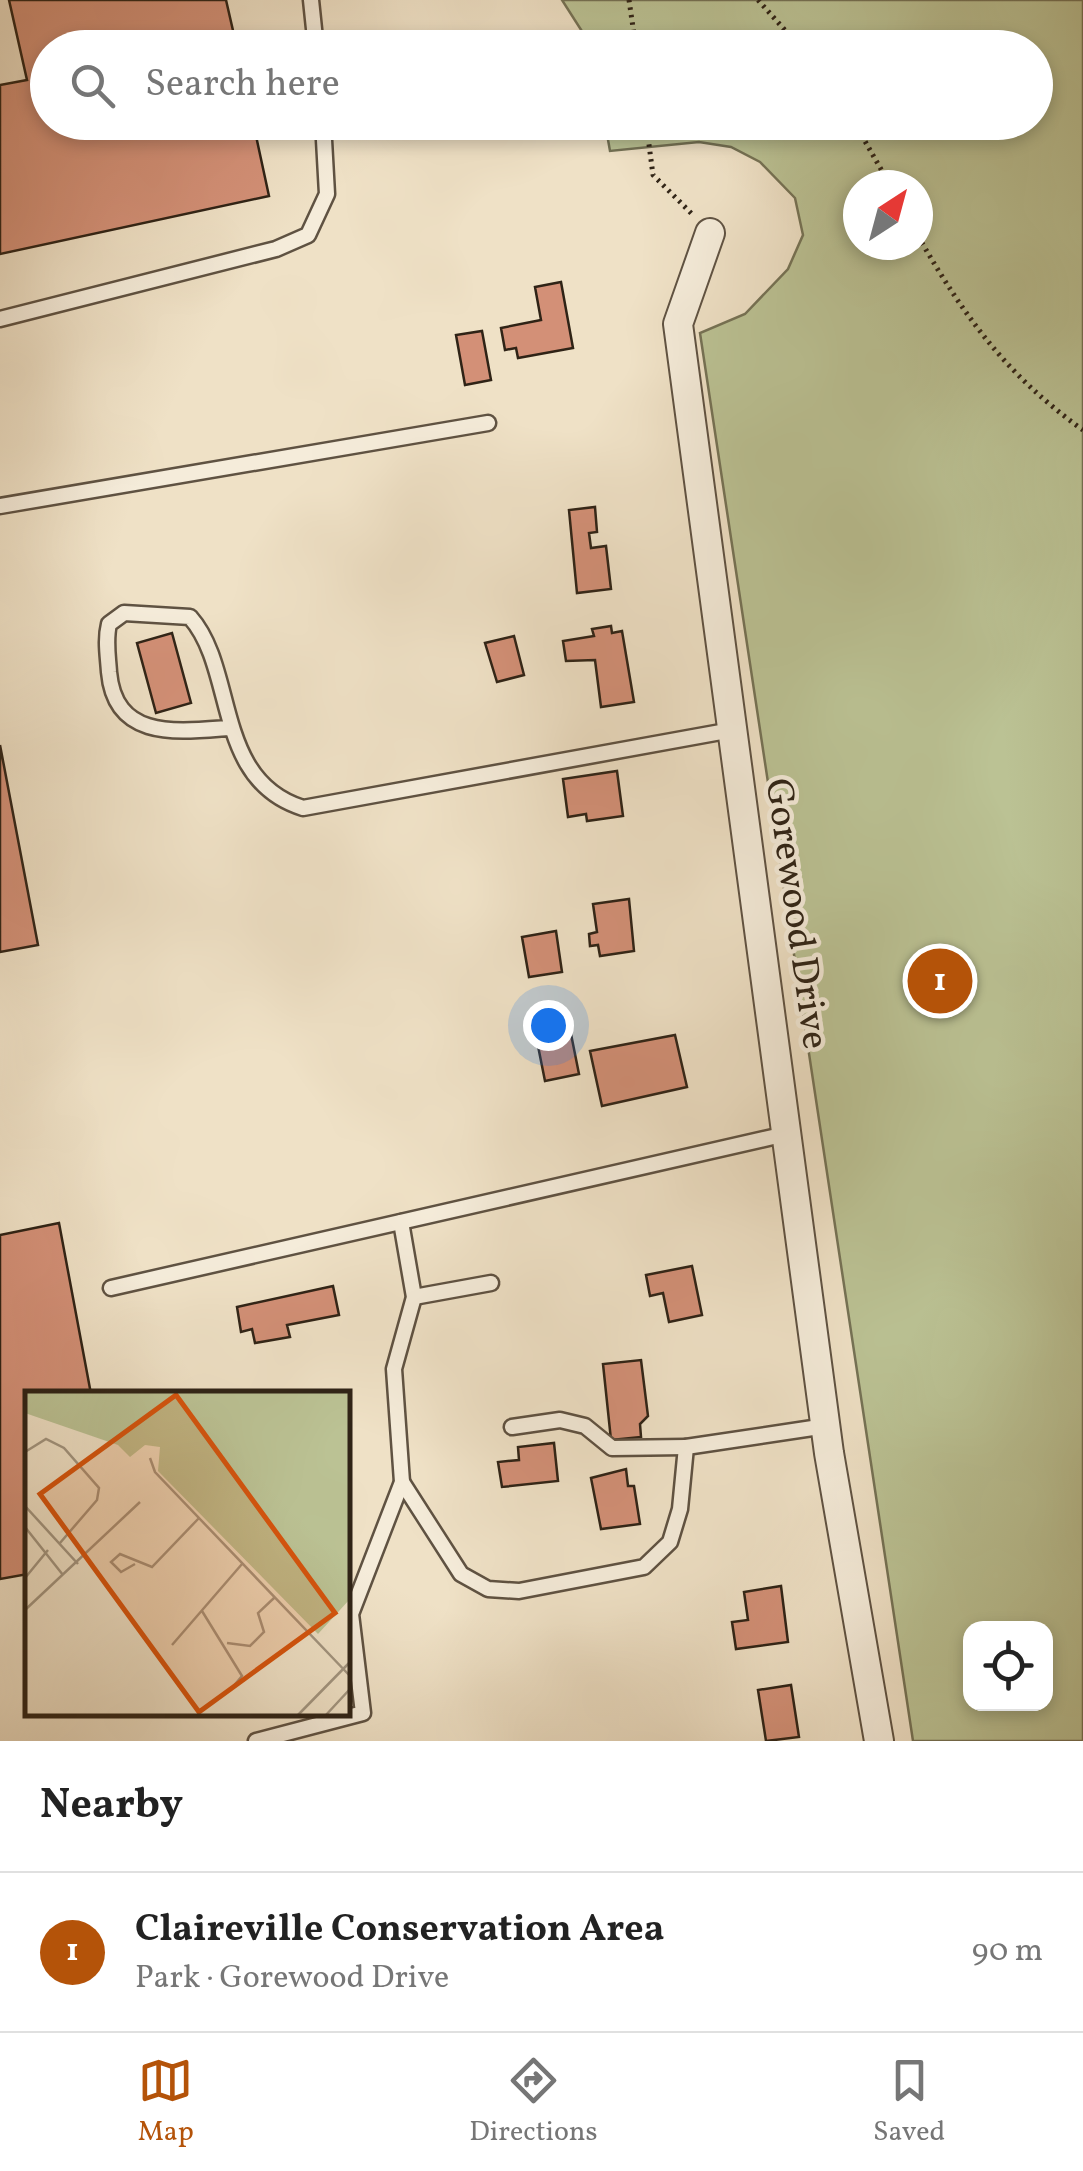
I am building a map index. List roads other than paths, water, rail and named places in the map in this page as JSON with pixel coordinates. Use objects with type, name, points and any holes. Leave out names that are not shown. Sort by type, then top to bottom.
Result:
[{"type":"street","name":"Gorewood Drive","points":[[710,233],[678,324],[826,1426],[879,1741]]},
{"type":"lane","points":[[312,0],[314,30]]},
{"type":"lane","points":[[0,320],[276,249],[308,235],[327,194],[324,140]]},
{"type":"lane","points":[[0,506],[488,422]]},
{"type":"lane","points":[[228,728],[158,727],[133,722],[123,714],[111,691],[108,624],[124,613],[179,612],[190,617],[209,650],[228,728],[260,780],[290,804],[303,808],[732,730]]},
{"type":"lane","points":[[111,1288],[786,1134]]},
{"type":"lane","points":[[256,1741],[362,1713],[351,1614],[402,1482],[394,1369],[414,1297],[401,1222]]},
{"type":"lane","points":[[414,1297],[491,1284]]},
{"type":"lane","points":[[512,1427],[560,1420],[585,1426],[612,1448],[686,1447],[826,1426]]},
{"type":"lane","points":[[402,1482],[461,1574],[488,1590],[518,1591],[644,1567],[670,1542],[680,1509],[686,1447]]},
{"type":"place","name":"Claireville Conservation Area","points":[[940,981]]}]
